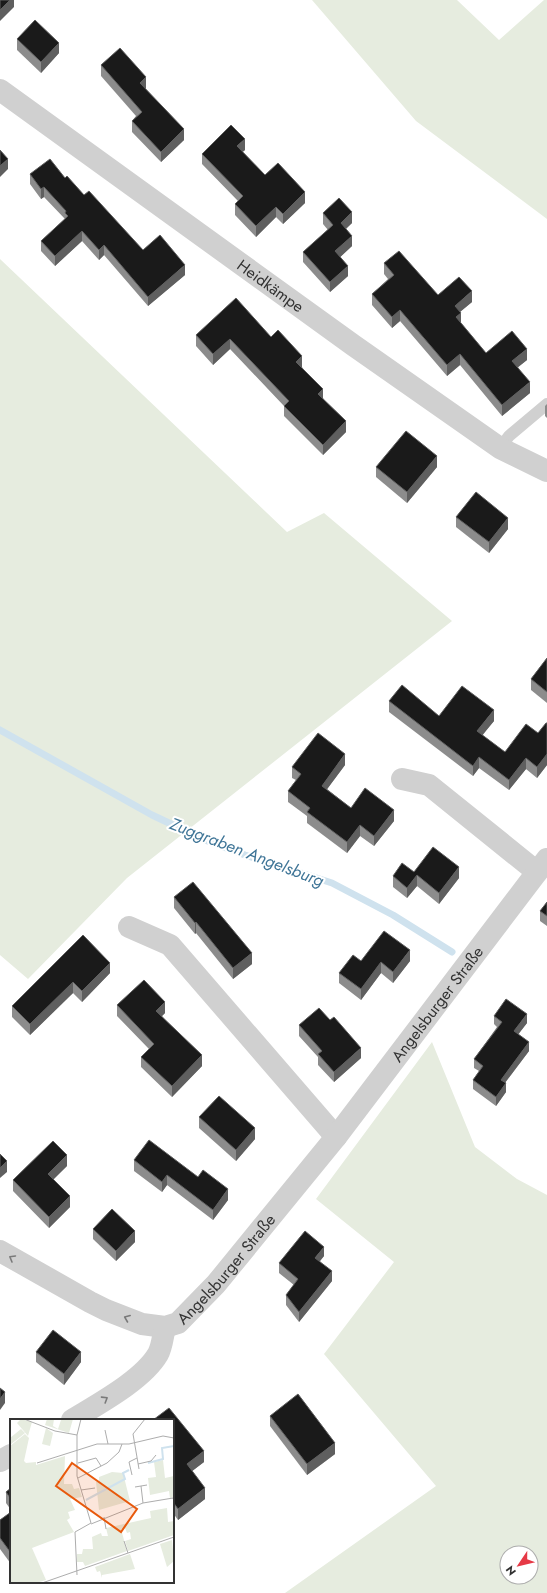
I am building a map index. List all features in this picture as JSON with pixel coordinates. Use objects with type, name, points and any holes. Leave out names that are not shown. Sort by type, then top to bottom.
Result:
[{"type":"street","name":"Heidkämpe","points":[[0,90],[354,345],[500,448],[547,471]]},
{"type":"street","name":"Angelsburger Straße","points":[[0,1251],[90,1302],[142,1324],[165,1327],[178,1323],[216,1284],[336,1137],[542,865],[429,785],[402,779]]},
{"type":"street","points":[[129,926],[170,945],[336,1137]]},
{"type":"street","points":[[74,1419],[114,1394],[145,1371],[159,1353],[165,1327]]},
{"type":"street","points":[[0,1461],[10,1456]]},
{"type":"lane","points":[[500,448],[509,436],[547,404]]},
{"type":"shaded area","points":[[312,0],[457,0],[499,40],[544,0],[547,0],[547,219],[416,121]]},
{"type":"shaded area","points":[[0,259],[287,532],[324,513],[452,621],[127,878],[28,979],[0,955]]},
{"type":"shaded area","points":[[432,1042],[475,1147],[517,1179],[547,1195],[547,1593],[285,1593],[436,1486],[324,1354],[394,1262],[316,1199]]},
{"type":"building","points":[[0,0],[10,0],[0,10]]},
{"type":"building","points":[[35,20],[59,43],[41,62],[17,39]]},
{"type":"building","points":[[120,48],[146,77],[140,83],[184,129],[161,152],[132,121],[142,112],[101,65]]},
{"type":"building","points":[[231,125],[245,139],[237,146],[265,175],[278,163],[305,192],[283,214],[276,207],[256,226],[235,204],[243,196],[202,154]]},
{"type":"building","points":[[0,150],[8,159],[0,166]]},
{"type":"building","points":[[50,159],[65,178],[67,176],[84,195],[89,191],[143,250],[160,235],[185,265],[148,297],[104,245],[99,250],[82,231],[55,256],[41,241],[68,216],[65,213],[66,211],[44,187],[41,189],[30,174]]},
{"type":"building","points":[[339,198],[352,212],[341,223],[352,236],[335,251],[348,266],[330,282],[303,252],[333,225],[323,213]]},
{"type":"building","points":[[399,251],[438,295],[459,277],[472,291],[455,306],[461,313],[456,317],[486,353],[512,331],[527,349],[512,361],[530,382],[502,405],[460,354],[447,365],[400,310],[392,317],[372,294],[394,275],[384,263]]},
{"type":"building","points":[[236,298],[271,337],[278,330],[302,356],[296,362],[323,389],[318,394],[346,421],[323,445],[284,406],[289,401],[230,339],[213,354],[196,335]]},
{"type":"building","points":[[406,431],[437,456],[407,492],[376,467]]},
{"type":"building","points":[[476,492],[508,518],[489,542],[456,517]]},
{"type":"building","points":[[547,658],[547,692],[531,679]]},
{"type":"building","points":[[402,685],[439,716],[462,686],[494,710],[477,731],[505,752],[526,724],[538,733],[547,723],[547,754],[537,767],[526,758],[509,780],[479,757],[473,766],[389,701]]},
{"type":"building","points":[[318,733],[345,754],[322,786],[351,808],[365,788],[394,810],[374,836],[360,825],[347,842],[307,812],[310,808],[288,791],[301,774],[292,767]]},
{"type":"building","points":[[433,847],[459,867],[439,893],[417,875],[407,888],[393,876],[402,863],[414,872]]},
{"type":"building","points":[[193,882],[252,953],[233,968],[174,897]]},
{"type":"building","points":[[547,902],[547,916],[540,911]]},
{"type":"building","points":[[384,931],[410,950],[393,972],[381,962],[361,989],[339,973],[353,955],[361,961]]},
{"type":"building","points":[[83,935],[110,963],[82,991],[73,982],[30,1024],[12,1006]]},
{"type":"building","points":[[144,980],[165,1002],[156,1011],[202,1055],[172,1086],[141,1057],[154,1044],[117,1005]]},
{"type":"building","points":[[506,999],[527,1014],[514,1031],[529,1042],[501,1080],[506,1083],[496,1097],[473,1080],[483,1066],[474,1059],[502,1022],[494,1016]]},
{"type":"building","points":[[319,1008],[330,1020],[334,1017],[361,1048],[334,1072],[318,1054],[322,1051],[299,1025]]},
{"type":"building","points":[[219,1096],[255,1128],[236,1150],[199,1117]]},
{"type":"building","points":[[149,1140],[198,1177],[203,1170],[228,1189],[213,1210],[167,1175],[162,1182],[134,1160]]},
{"type":"building","points":[[53,1141],[67,1155],[48,1174],[70,1196],[49,1217],[13,1180]]},
{"type":"building","points":[[0,1154],[7,1161],[0,1168]]},
{"type":"building","points":[[112,1209],[135,1231],[116,1251],[93,1229]]},
{"type":"building","points":[[305,1231],[324,1247],[315,1258],[332,1271],[299,1312],[286,1295],[298,1279],[279,1263]]},
{"type":"building","points":[[53,1330],[81,1352],[64,1374],[36,1352]]},
{"type":"building","points":[[0,1388],[5,1392],[0,1399]]},
{"type":"building","points":[[298,1394],[335,1443],[307,1464],[270,1416]]},
{"type":"building","points":[[169,1408],[204,1451],[187,1464],[205,1488],[178,1509],[174,1503],[174,1419],[154,1419]]},
{"type":"building","points":[[10,1489],[10,1498],[6,1492]]},
{"type":"building","points":[[10,1513],[10,1552],[0,1538],[0,1520]]},
{"type":"waterway","name":"Zuggraben Angelsburg","points":[[0,730],[152,815],[205,840],[245,855],[332,883],[393,915],[452,952]]}]
